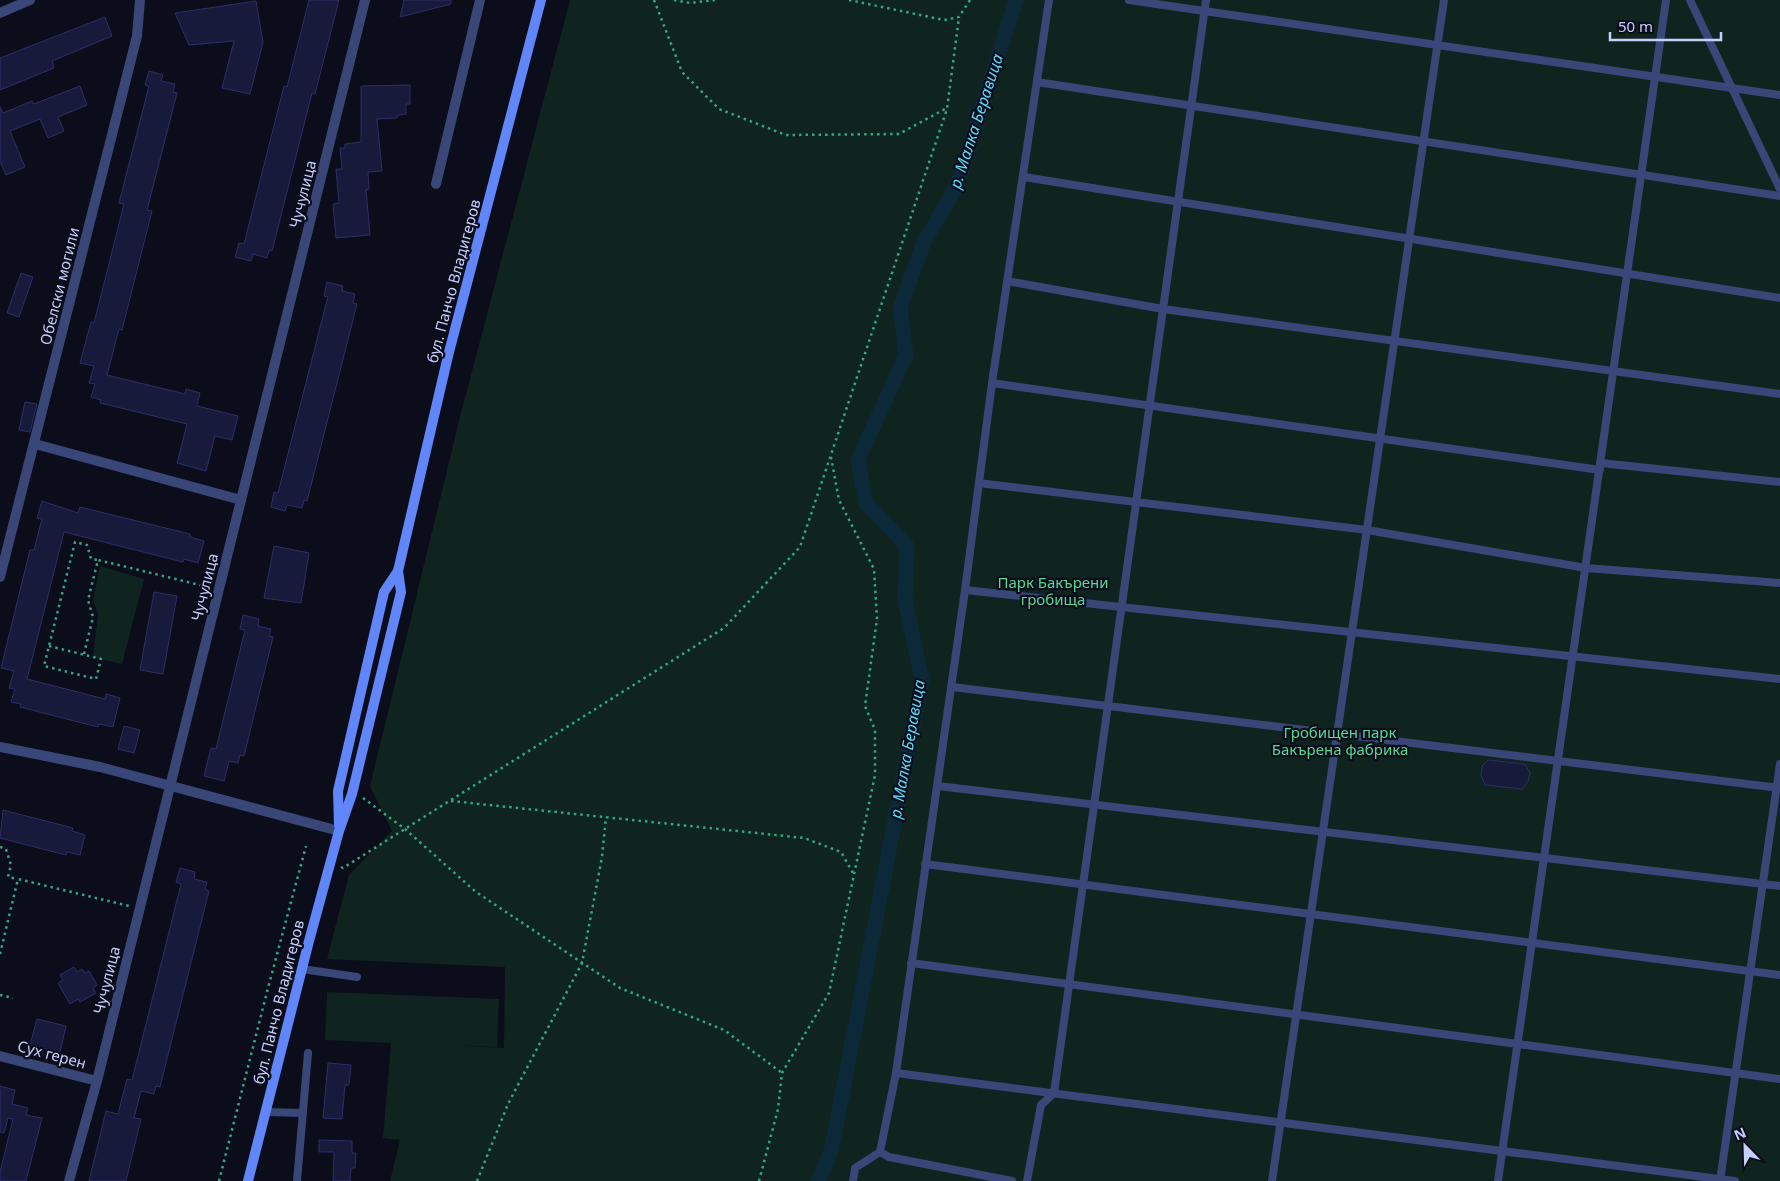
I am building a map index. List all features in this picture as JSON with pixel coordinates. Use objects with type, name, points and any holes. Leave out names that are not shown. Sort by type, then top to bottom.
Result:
[{"type":"street","points":[[0,13],[30,0]]},
{"type":"street","name":"Обелски могили","points":[[0,577],[137,36],[140,0]]},
{"type":"street","name":"Чучулица","points":[[69,1181],[97,1081],[365,0]]},
{"type":"street","points":[[436,184],[480,0]]},
{"type":"street","name":"бул. Панчо Владигеров","points":[[248,1181],[339,831],[352,794],[400,592],[398,571],[448,356],[541,0]]},
{"type":"street","points":[[35,444],[241,500]]},
{"type":"street","name":"бул. Панчо Владигеров","points":[[339,831],[338,791],[384,592],[398,571]]},
{"type":"street","points":[[0,747],[100,768],[339,831]]},
{"type":"street","name":"Сух герен","points":[[0,1056],[97,1081]]},
{"type":"lane","points":[[853,1181],[855,1168],[880,1152],[896,1073],[952,687],[1006,281],[1024,177],[1049,0]]},
{"type":"lane","points":[[1129,0],[1780,95]]},
{"type":"lane","points":[[1027,1181],[1042,1105],[1054,1093],[1206,0]]},
{"type":"lane","points":[[1272,1181],[1444,0]]},
{"type":"lane","points":[[1498,1181],[1666,0]]},
{"type":"lane","points":[[1690,0],[1780,189]]},
{"type":"lane","points":[[1037,82],[1780,196]]},
{"type":"lane","points":[[1024,177],[1780,298]]},
{"type":"lane","points":[[1006,281],[1163,309],[1780,394]]},
{"type":"lane","points":[[992,383],[1380,438],[1600,466],[1780,482]]},
{"type":"lane","points":[[978,484],[1367,530],[1586,568],[1780,583]]},
{"type":"lane","points":[[965,590],[1780,679]]},
{"type":"lane","points":[[952,687],[1778,788]]},
{"type":"lane","points":[[1720,1180],[1780,764]]},
{"type":"lane","points":[[938,786],[1780,886]]},
{"type":"lane","points":[[926,864],[1780,975]]},
{"type":"lane","points":[[911,963],[1780,1079]]},
{"type":"lane","points":[[302,969],[357,978]]},
{"type":"lane","points":[[297,1181],[308,1053]]},
{"type":"lane","points":[[896,1073],[1735,1181]]},
{"type":"lane","points":[[266,1112],[303,1113]]},
{"type":"lane","points":[[880,1152],[889,1157],[1012,1181]]},
{"type":"path","points":[[654,0],[682,72],[719,108],[786,135],[899,134],[946,109]]},
{"type":"path","points":[[674,0],[690,2],[716,0]]},
{"type":"path","points":[[849,0],[944,20],[959,17]]},
{"type":"path","points":[[343,868],[724,628],[800,548],[946,109],[959,17],[970,0]]},
{"type":"path","points":[[758,1181],[778,1109],[782,1073],[829,993],[875,775],[875,730],[865,706],[877,609],[874,569],[839,500],[831,455]]},
{"type":"path","points":[[49,646],[101,659],[96,679],[44,666],[49,646],[75,542],[87,545],[91,559],[219,590]]},
{"type":"path","points":[[84,654],[93,617],[88,600],[98,560]]},
{"type":"path","points":[[361,796],[405,829],[476,892],[582,963],[620,988],[724,1030],[782,1073]]},
{"type":"path","points":[[450,801],[804,838],[842,852],[854,874]]},
{"type":"path","points":[[477,1181],[508,1104],[582,963],[602,858],[606,817]]},
{"type":"path","points":[[220,1181],[306,846]]},
{"type":"path","points":[[0,847],[6,848],[11,864],[8,876],[140,909]]},
{"type":"path","points":[[0,954],[18,879]]},
{"type":"path","points":[[0,995],[13,998]]},
{"type":"green space","name":"Парк Бакърени гробища","points":[[570,0],[1780,0],[1780,1181],[390,1181],[400,1140],[383,1138],[391,1043],[325,1040],[327,992],[499,999],[497,1047],[454,1045],[504,1048],[505,967],[327,959],[349,875],[392,831],[370,786],[461,413]]},
{"type":"green space","points":[[100,566],[144,579],[122,664],[93,657],[98,614],[93,600]]},
{"type":"building","points":[[309,0],[339,0],[315,94],[312,93],[272,251],[269,250],[267,258],[253,254],[251,261],[235,257],[239,243],[244,244],[284,86],[287,87]]},
{"type":"building","points":[[404,0],[451,0],[451,4],[400,17]]},
{"type":"building","points":[[256,1],[263,42],[250,94],[222,88],[234,41],[189,45],[175,13]]},
{"type":"building","points":[[105,17],[112,36],[52,61],[54,68],[0,90],[0,58]]},
{"type":"building","points":[[149,71],[163,75],[161,81],[175,84],[173,92],[177,93],[147,210],[152,211],[122,330],[119,329],[107,375],[185,394],[186,389],[200,393],[197,406],[238,416],[232,440],[215,436],[206,471],[177,463],[187,424],[100,403],[101,400],[91,397],[95,384],[89,383],[94,366],[80,363],[91,322],[94,323],[124,204],[119,203],[149,86],[145,85]]},
{"type":"building","points":[[410,85],[410,104],[406,104],[406,114],[398,115],[397,118],[377,119],[382,171],[368,172],[369,189],[366,190],[370,235],[336,238],[333,204],[339,203],[336,169],[342,169],[340,148],[345,148],[345,144],[361,142],[361,86]]},
{"type":"building","points":[[80,86],[87,105],[58,117],[64,131],[48,138],[40,119],[10,131],[25,167],[6,175],[0,161],[0,107],[3,113],[32,101],[34,104]]},
{"type":"building","points":[[21,273],[33,277],[19,317],[7,313]]},
{"type":"building","points":[[327,282],[343,286],[342,291],[355,294],[353,303],[357,304],[307,501],[304,500],[302,508],[287,505],[285,511],[271,507],[274,492],[278,493],[328,297],[324,296]]},
{"type":"building","points":[[25,402],[37,404],[30,432],[19,430]]},
{"type":"building","points":[[42,501],[78,513],[80,507],[190,534],[190,537],[204,541],[198,563],[184,559],[183,562],[64,532],[27,679],[105,699],[106,694],[120,698],[113,727],[99,724],[98,727],[20,707],[21,704],[11,702],[15,689],[9,688],[14,671],[1,668],[30,550],[34,550],[42,519],[37,518]]},
{"type":"building","points":[[274,546],[309,553],[301,603],[264,598]]},
{"type":"building","points":[[154,592],[177,596],[163,674],[140,670]]},
{"type":"building","points":[[243,615],[259,619],[258,626],[271,629],[269,636],[273,637],[244,756],[240,755],[238,763],[229,761],[224,781],[204,776],[211,748],[216,749],[245,630],[240,629]]},
{"type":"building","points":[[124,726],[140,730],[134,753],[118,749]]},
{"type":"building","points":[[1488,760],[1525,764],[1530,773],[1528,781],[1522,789],[1485,785],[1481,775],[1482,766]]},
{"type":"building","points":[[3,810],[73,828],[72,831],[85,835],[80,855],[67,852],[66,855],[0,838]]},
{"type":"building","points":[[180,868],[195,872],[194,879],[207,882],[205,889],[209,891],[160,1087],[156,1086],[154,1094],[141,1091],[134,1118],[141,1119],[126,1181],[89,1181],[106,1111],[118,1114],[127,1079],[132,1080],[181,884],[176,882]]},
{"type":"building","points":[[74,967],[77,972],[82,969],[85,973],[89,971],[97,985],[93,988],[96,993],[80,1002],[78,999],[70,1004],[58,983],[63,980],[60,975]]},
{"type":"building","points":[[37,1019],[66,1026],[60,1052],[30,1045]]},
{"type":"building","points":[[328,1063],[351,1065],[349,1085],[345,1085],[342,1119],[323,1118]]},
{"type":"building","points":[[0,1086],[15,1090],[12,1104],[28,1108],[26,1115],[42,1118],[26,1181],[0,1181],[0,1172],[13,1119],[8,1118],[4,1133],[0,1132]]},
{"type":"building","points":[[319,1140],[352,1141],[352,1153],[356,1153],[355,1168],[351,1168],[350,1181],[333,1181],[334,1152],[319,1152]]},
{"type":"waterway","name":"р. Малка Беравица","points":[[818,1181],[831,1152],[922,680],[905,600],[907,546],[866,503],[858,460],[906,355],[900,308],[924,242],[957,186],[1016,0]]},
{"type":"park label","name":"Гробищен парк Бакърена фабрика","points":[[1340,740]]}]
